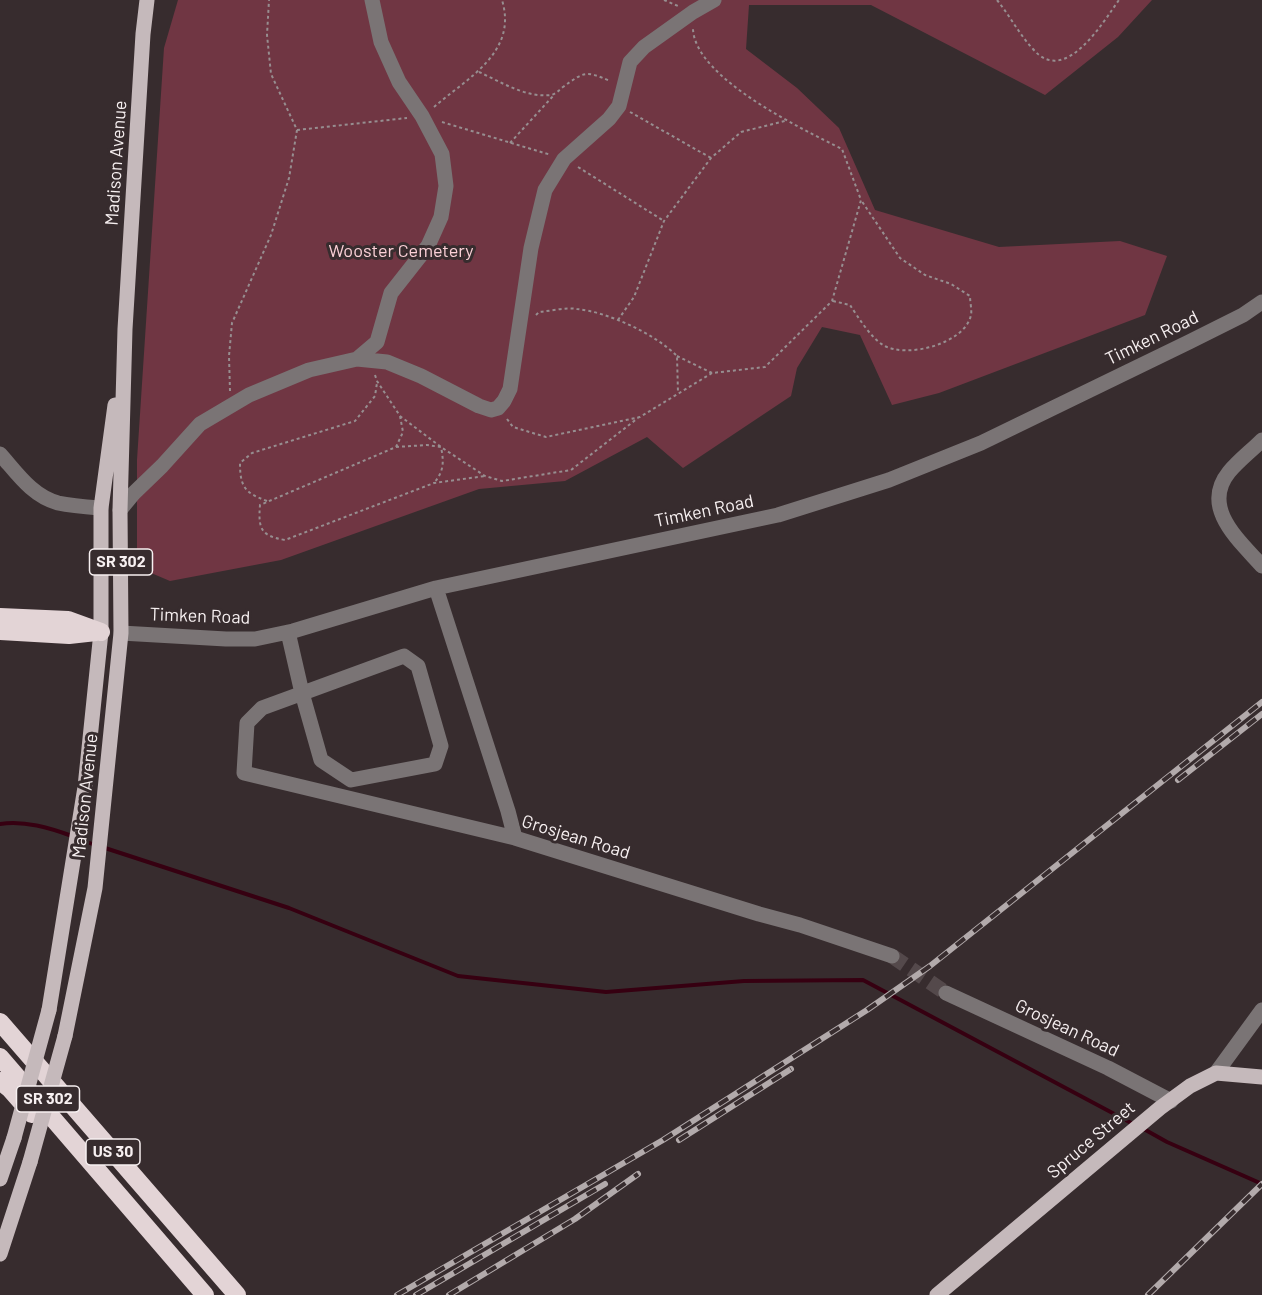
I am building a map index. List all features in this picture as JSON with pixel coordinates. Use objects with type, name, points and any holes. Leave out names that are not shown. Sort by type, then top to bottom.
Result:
[{"type":"highway","points":[[0,616],[68,620],[101,632]]},
{"type":"highway","points":[[0,631],[69,635],[101,632]]},
{"type":"highway","name":"US 30","points":[[0,1022],[231,1289]]},
{"type":"highway","name":"US 30","points":[[0,1057],[205,1295]]},
{"type":"highway","points":[[0,1081],[10,1089],[190,1295]]},
{"type":"main road","name":"Madison Avenue","points":[[0,1254],[30,1162],[65,1036],[95,888],[121,633],[120,510],[125,329],[147,0]]},
{"type":"main road","name":"Madison Avenue","points":[[0,1179],[14,1138],[48,1010],[85,787],[101,632],[101,508],[125,329]]},
{"type":"main road","points":[[101,632],[121,633]]},
{"type":"main road","points":[[1216,1074],[1262,1077]]},
{"type":"main road","name":"Spruce Street","points":[[937,1295],[1165,1105],[1190,1086],[1216,1074]]},
{"type":"street","points":[[364,360],[377,342],[391,293],[428,246],[441,217],[446,186],[442,154],[422,116],[399,82],[381,42],[372,0]]},
{"type":"street","points":[[120,510],[200,424],[249,395],[309,370],[364,360],[387,362],[421,376],[479,406],[491,410],[498,408],[510,389],[531,248],[545,190],[564,159],[609,119],[619,106],[630,62],[644,47],[714,0]]},
{"type":"street","name":"Timken Road","points":[[121,633],[255,639],[288,632],[436,588],[778,515],[889,480],[981,443],[1190,342],[1243,315],[1262,302]]},
{"type":"street","points":[[377,342],[387,362]]},
{"type":"street","points":[[1262,440],[1227,474],[1218,494],[1220,513],[1235,536],[1262,566]]},
{"type":"street","points":[[0,454],[29,487],[43,497],[58,503],[101,508]]},
{"type":"street","points":[[436,588],[515,838]]},
{"type":"street","points":[[288,632],[302,693],[321,760],[351,780],[435,764],[441,746],[418,666],[404,656],[302,693]]},
{"type":"street","name":"Grosjean Road","points":[[302,693],[262,708],[247,723],[244,773],[515,838],[801,925],[892,956]]},
{"type":"street","name":"Grosjean Road","points":[[946,993],[1108,1068],[1165,1105]]},
{"type":"street","name":"Spruce Street","points":[[1216,1074],[1262,1010]]},
{"type":"path","points":[[231,406],[228,356],[232,323],[272,235],[289,178],[297,130],[271,74],[267,34],[268,0]]},
{"type":"path","points":[[422,116],[479,72],[492,58],[501,41],[506,20],[502,0]]},
{"type":"path","points":[[664,0],[693,12],[694,40],[717,70],[749,98],[842,150],[861,200],[900,258],[925,275],[951,284],[970,296],[971,316],[961,332],[931,349],[906,350],[883,346],[850,305],[832,301]]},
{"type":"path","points":[[997,0],[1034,51],[1043,57],[1056,60],[1072,56],[1088,43],[1119,0]]},
{"type":"path","points":[[479,72],[518,90],[554,94]]},
{"type":"path","points":[[510,143],[554,94],[579,75],[591,73],[623,87]]},
{"type":"path","points":[[619,106],[711,158]]},
{"type":"path","points":[[297,130],[422,116],[564,159],[664,221]]},
{"type":"path","points":[[618,320],[634,297],[664,221],[711,158],[741,132],[787,121]]},
{"type":"path","points":[[364,360],[400,416],[485,476],[502,481],[571,470],[640,417],[712,373],[765,367],[832,301],[861,200]]},
{"type":"path","points":[[519,328],[540,312],[576,308],[618,320],[669,347],[677,356],[712,373]]},
{"type":"path","points":[[677,356],[678,393]]},
{"type":"path","points":[[267,501],[252,495],[240,481],[240,463],[252,453],[355,421],[368,408],[375,396],[377,381]]},
{"type":"path","points":[[498,408],[513,427],[546,437],[640,417]]},
{"type":"path","points":[[396,447],[403,432],[400,416]]},
{"type":"path","points":[[441,447],[428,445],[396,447],[267,501],[260,505],[259,520],[263,533],[285,540],[434,483],[485,476]]},
{"type":"path","points":[[434,483],[442,474],[444,462],[441,447]]},
{"type":"green space","name":"Wooster Cemetery","points":[[178,0],[1152,0],[1118,37],[1045,95],[871,5],[749,5],[746,49],[797,88],[839,128],[875,210],[999,247],[1120,241],[1167,256],[1145,315],[939,393],[892,405],[860,335],[822,327],[797,368],[791,396],[683,468],[647,437],[565,481],[479,489],[281,560],[170,581],[137,567],[137,460],[164,48]]},
{"type":"waterway","points":[[0,824],[28,824],[72,836]]},
{"type":"waterway","points":[[79,839],[95,845]]},
{"type":"waterway","points":[[102,847],[289,908],[458,976],[606,992],[744,981],[863,980],[1135,1125]]},
{"type":"waterway","points":[[1142,1128],[1167,1142],[1262,1184]]},
{"type":"tunnel","points":[[892,956],[946,993]]},
{"type":"railway","points":[[397,1295],[663,1140],[867,1010],[930,966],[1262,702]]},
{"type":"railway","points":[[1178,780],[1262,714]]},
{"type":"railway","points":[[679,1140],[791,1069]]},
{"type":"railway","points":[[449,1295],[575,1219],[638,1174]]},
{"type":"railway","points":[[416,1295],[605,1184]]},
{"type":"railway","points":[[1148,1295],[1262,1184]]}]
